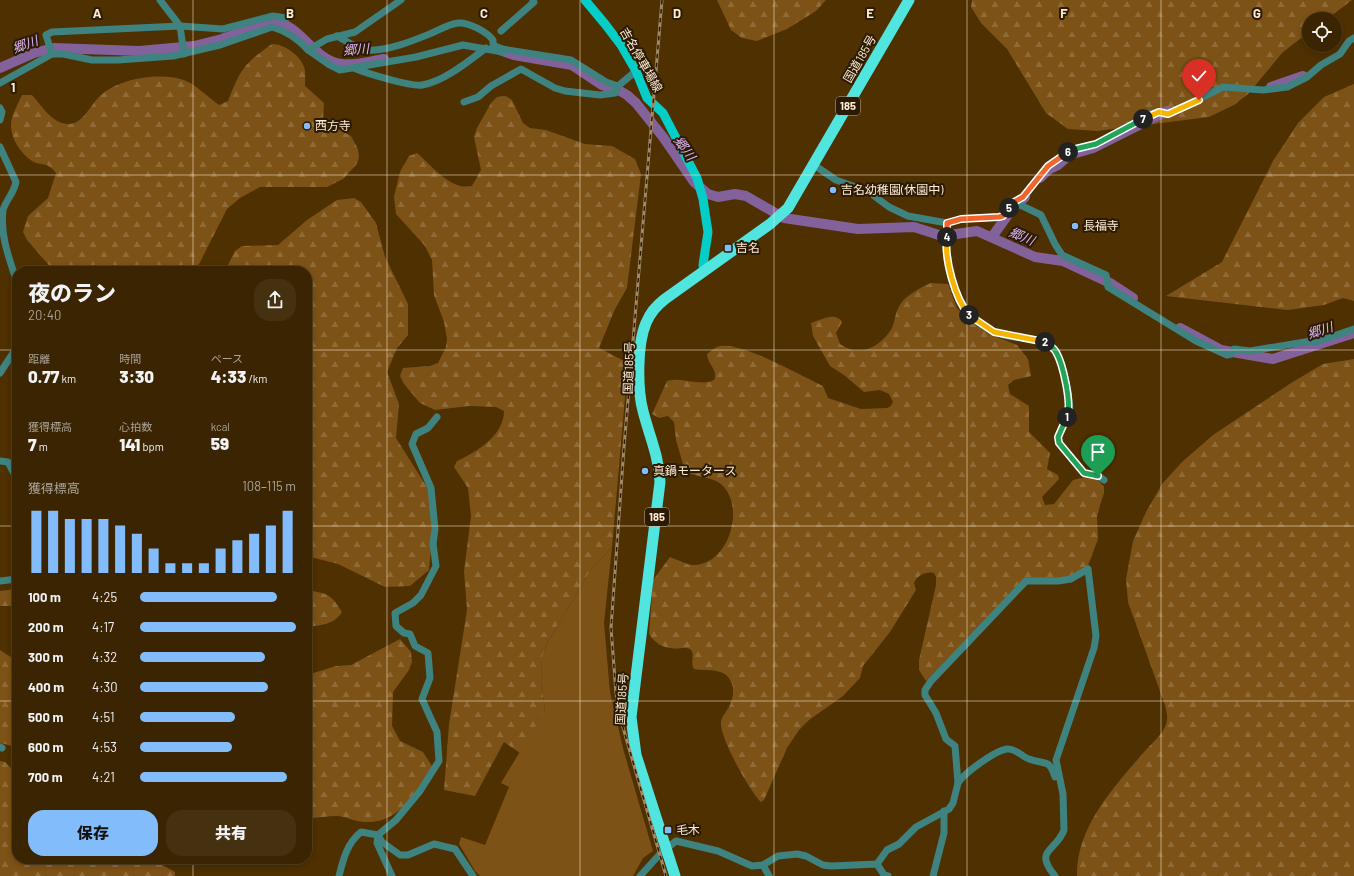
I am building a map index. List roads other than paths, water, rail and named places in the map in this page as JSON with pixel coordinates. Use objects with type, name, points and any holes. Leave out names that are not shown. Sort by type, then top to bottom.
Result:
[{"type":"highway","name":"国道185号","points":[[675,876],[665,849],[636,755],[632,723],[632,704],[660,482],[657,456],[641,401],[640,356],[644,329],[654,308],[664,299],[781,215],[794,200],[908,0]]},
{"type":"main road","name":"吉名停車場線","points":[[589,2],[613,34],[636,71],[646,98],[663,113],[701,190],[708,232],[703,265],[704,270]]},
{"type":"street","points":[[160,0],[180,26],[184,53]]},
{"type":"street","points":[[501,31],[530,6],[534,2],[533,0]]},
{"type":"street","points":[[309,49],[337,36],[349,34],[361,28],[398,1]]},
{"type":"street","points":[[51,50],[92,60],[118,60],[184,53],[220,45],[275,21],[286,18]]},
{"type":"street","points":[[51,50],[46,35],[52,32],[180,26],[223,29],[254,20],[275,21],[328,64],[340,70],[416,57],[463,45],[571,60],[617,88]]},
{"type":"street","points":[[337,36],[366,50],[372,50],[403,44],[459,23],[483,31],[493,40],[493,45],[506,51]]},
{"type":"street","points":[[814,165],[836,180],[870,192],[889,207],[908,216],[947,223],[961,219],[999,217],[1003,216],[1023,197],[1048,166],[1071,150],[1096,144],[1150,114],[1168,114],[1223,87],[1263,90],[1287,87],[1307,77],[1321,65],[1340,54],[1349,41],[1354,38]]},
{"type":"street","points":[[353,68],[369,75],[422,86],[449,74],[486,48]]},
{"type":"street","points":[[0,83],[51,50]]},
{"type":"street","points":[[464,102],[478,97],[491,86],[523,69],[555,88],[565,91],[600,95],[615,93],[617,88],[636,71]]},
{"type":"street","points":[[0,108],[2,112],[0,120]]},
{"type":"street","points":[[0,147],[16,182],[15,188],[4,209],[0,236],[12,268]]},
{"type":"street","points":[[1017,203],[1042,215],[1055,244],[1062,254],[1106,275],[1108,288],[1202,345],[1227,355],[1234,349],[1250,351],[1311,341],[1316,342],[1354,329]]},
{"type":"street","points":[[947,223],[947,237],[953,283],[961,303],[969,315],[994,332],[1007,336],[1042,341],[1056,351],[1061,361],[1069,404],[1068,413],[1058,437],[1059,443],[1084,473],[1098,476],[1104,480]]},
{"type":"street","points":[[0,373],[12,355]]},
{"type":"street","points":[[392,876],[377,843],[378,835],[396,820],[420,791],[439,761],[437,732],[422,699],[430,678],[428,653],[415,646],[410,634],[404,633],[396,626],[394,619],[395,613],[413,603],[421,595],[436,566],[433,544],[435,529],[431,488],[412,444],[416,434],[428,428],[438,417]]},
{"type":"street","points":[[0,461],[8,462],[12,470]]},
{"type":"street","points":[[877,864],[887,850],[900,844],[916,827],[950,808],[953,804],[958,783],[955,746],[946,738],[936,714],[925,695],[925,690],[931,681],[1026,581],[1058,581],[1071,579],[1088,569],[1096,636],[1094,648],[1056,760],[1063,794],[1064,830],[1062,835],[1048,850],[1045,856],[1048,868],[1055,876]]},
{"type":"street","points":[[0,581],[12,580]]},
{"type":"street","points":[[958,783],[970,771],[1000,751],[1007,749],[1013,750],[1029,759],[1048,763],[1052,767],[1055,779],[1060,781]]},
{"type":"street","points":[[933,876],[944,833],[944,811]]},
{"type":"street","points":[[339,876],[343,860],[354,838],[361,832],[378,835]]},
{"type":"street","points":[[378,835],[382,842],[400,855],[408,855],[434,844],[455,849],[473,876]]},
{"type":"street","points":[[640,876],[665,849],[676,841],[690,843],[718,851],[752,866],[763,865],[778,856],[797,854],[806,856],[823,865],[877,864]]},
{"type":"street","points":[[877,864],[885,876]]},
{"type":"street","points":[[763,865],[769,876]]},
{"type":"waterway","name":"郷川","points":[[0,68],[34,53],[54,48],[139,51],[194,46],[222,39],[272,21],[291,28],[322,56],[331,61],[341,64],[352,64],[384,59]]},
{"type":"waterway","name":"郷川","points":[[500,50],[514,55],[572,65],[602,85],[627,95],[636,103],[663,137],[694,182],[708,194],[718,197],[735,194],[746,196],[784,218],[858,229],[914,227],[942,236],[977,231],[1035,257],[1063,261],[1110,283],[1133,298]]},
{"type":"waterway","points":[[1271,87],[1303,76]]},
{"type":"waterway","points":[[1040,178],[1048,170],[1058,165],[1069,155],[1093,148],[1167,111]]},
{"type":"waterway","points":[[992,237],[1012,209],[1025,197]]},
{"type":"waterway","name":"郷川","points":[[1180,328],[1221,350],[1273,359],[1354,333]]},
{"type":"railway","points":[[662,0],[624,447],[611,628],[616,693],[622,724],[666,876]]},
{"type":"place","name":"西方寺","points":[[307,126]]},
{"type":"place","name":"吉名幼稚園(休園中)","points":[[833,190]]},
{"type":"place","name":"長福寺","points":[[1075,226]]},
{"type":"place","name":"吉名","points":[[728,248]]},
{"type":"place","name":"真鍋モータース","points":[[645,471]]},
{"type":"place","name":"毛木","points":[[668,830]]}]
